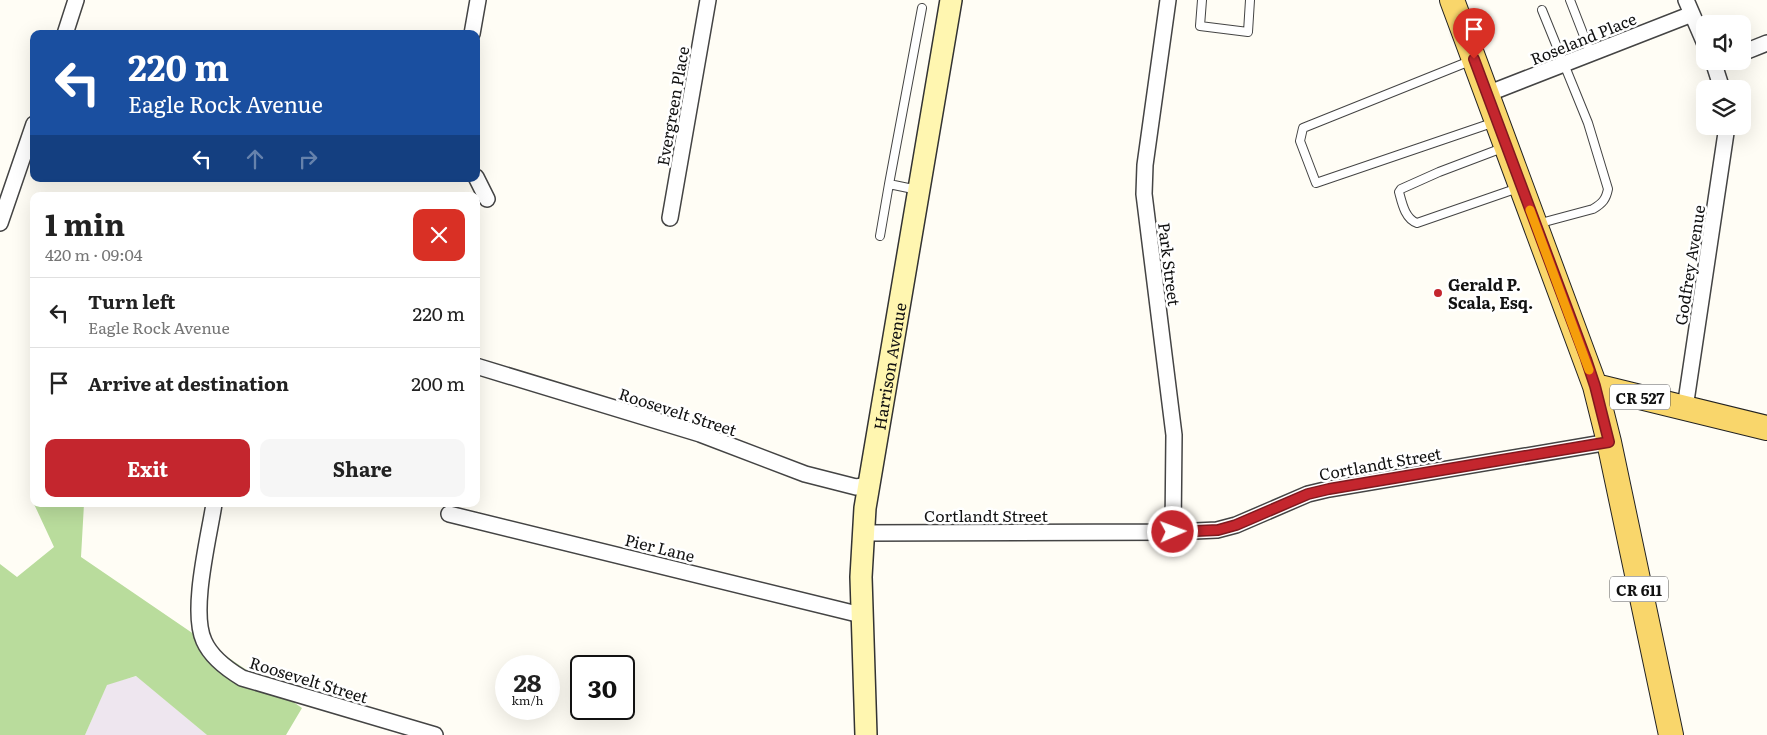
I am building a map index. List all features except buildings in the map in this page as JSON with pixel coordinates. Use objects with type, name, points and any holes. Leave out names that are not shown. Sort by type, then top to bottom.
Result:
[{"type":"main road","name":"CR 527","points":[[1452,0],[1595,386],[1767,428]]},
{"type":"main road","name":"CR 611","points":[[1595,386],[1609,442],[1671,735]]},
{"type":"street","points":[[65,30],[76,0]]},
{"type":"street","points":[[473,30],[478,0]]},
{"type":"street","name":"Evergreen Place","points":[[670,218],[708,0]]},
{"type":"street","name":"Harrison Avenue","points":[[866,735],[860,577],[862,533],[951,0]]},
{"type":"street","name":"Park Street","points":[[1168,0],[1145,165],[1144,194],[1174,435],[1173,532]]},
{"type":"street","points":[[1689,7],[1696,23]]},
{"type":"street","name":"Roseland Place","points":[[1487,94],[1591,54],[1689,7]]},
{"type":"street","points":[[1751,50],[1767,44]]},
{"type":"street","name":"Godfrey Avenue","points":[[1685,408],[1726,135]]},
{"type":"street","points":[[0,223],[30,136]]},
{"type":"street","points":[[479,182],[487,199]]},
{"type":"street","name":"Roosevelt Street","points":[[480,367],[700,434],[805,474],[856,487],[869,485]]},
{"type":"street","name":"Cortlandt Street","points":[[862,533],[1173,532],[1218,530],[1236,525],[1301,497],[1329,489],[1609,442]]},
{"type":"street","name":"Roosevelt Street","points":[[214,507],[200,588],[200,622],[204,641],[222,665],[242,678],[435,735]]},
{"type":"street","name":"Pier Lane","points":[[449,514],[848,611],[862,617]]},
{"type":"lane","points":[[1202,0],[1200,26],[1248,32],[1250,0]]},
{"type":"lane","points":[[1570,0],[1591,54]]},
{"type":"lane","points":[[880,236],[922,8]]},
{"type":"lane","points":[[1536,224],[1593,209],[1606,198],[1608,189],[1588,123],[1542,10]]},
{"type":"lane","points":[[1474,59],[1304,128],[1300,141],[1305,158],[1316,184],[1497,121]]},
{"type":"lane","points":[[1506,146],[1401,189],[1399,192],[1400,196],[1410,220],[1417,223],[1522,186]]},
{"type":"lane","points":[[889,184],[920,190]]},
{"type":"shaded area","points":[[137,676],[207,735],[85,735],[107,684]]},
{"type":"green space","points":[[35,507],[84,507],[81,557],[302,708],[286,735],[207,735],[136,676],[107,685],[85,735],[0,735],[0,564],[17,577],[54,547]]},
{"type":"slow traffic","points":[[1530,210],[1589,370]]},
{"type":"place","name":"Gerald P. Scala, Esq.","points":[[1438,293]]},
{"type":"route","points":[[1173,532],[1218,530],[1257,517],[1308,494],[1329,489],[1609,442],[1586,359],[1474,59]]}]
